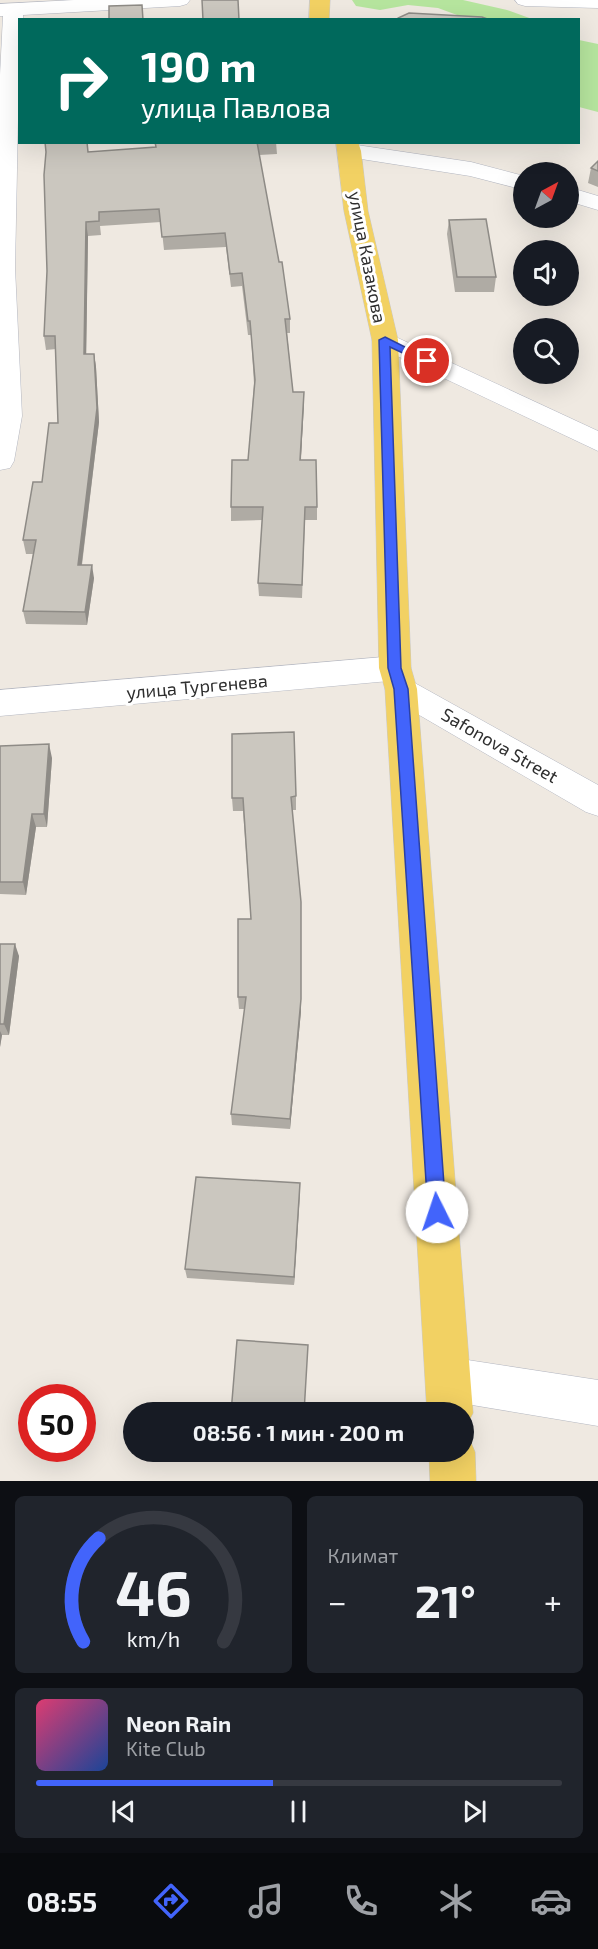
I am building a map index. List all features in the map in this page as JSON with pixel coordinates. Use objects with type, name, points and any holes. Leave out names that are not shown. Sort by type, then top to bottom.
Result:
[{"type":"main road","points":[[319,18],[320,0]]},
{"type":"main road","name":"улица Казакова","points":[[348,147],[356,211],[385,340],[398,679],[449,1396]]},
{"type":"main road","points":[[452,1462],[453,1481]]},
{"type":"street","points":[[0,461],[8,416],[3,268],[7,9],[39,4],[180,0]]},
{"type":"street","points":[[525,0],[598,2]]},
{"type":"street","points":[[348,147],[471,169],[513,180]]},
{"type":"street","points":[[579,197],[598,203]]},
{"type":"street","points":[[385,340],[598,442]]},
{"type":"street","name":"улица Тургенева","points":[[0,703],[398,679]]},
{"type":"street","name":"Safonova Street","points":[[398,679],[598,802]]},
{"type":"street","points":[[449,1396],[598,1403]]},
{"type":"green space","points":[[352,0],[463,0],[507,10],[529,18],[465,18],[438,8],[408,5],[380,10],[356,6]]},
{"type":"green space","points":[[580,40],[598,44],[598,112],[580,107]]},
{"type":"building","points":[[202,0],[238,0],[239,18],[203,18]]},
{"type":"building","points":[[142,5],[143,18],[109,18],[109,6]]},
{"type":"building","points":[[409,13],[485,18],[398,18]]},
{"type":"building","points":[[45,144],[87,144],[88,152],[156,147],[155,144],[257,144],[279,262],[282,262],[290,319],[285,319],[293,392],[304,392],[300,460],[316,460],[317,507],[305,507],[302,585],[258,583],[263,507],[231,507],[232,460],[248,460],[255,380],[250,321],[248,321],[242,273],[230,274],[225,233],[162,237],[159,209],[99,212],[99,221],[86,222],[84,354],[94,354],[97,408],[78,565],[92,565],[85,612],[23,611],[36,540],[23,540],[33,482],[42,482],[49,423],[58,423],[55,336],[44,336],[47,271],[44,175]]},
{"type":"building","points":[[598,161],[598,171],[591,168]]},
{"type":"building","points":[[486,219],[496,277],[457,277],[449,220]]},
{"type":"building","points":[[294,732],[296,796],[291,797],[301,902],[301,999],[290,1119],[231,1114],[246,997],[238,997],[238,919],[251,919],[243,798],[232,798],[232,734]]},
{"type":"building","points":[[49,744],[44,814],[32,814],[23,882],[0,882],[0,746]]},
{"type":"building","points":[[0,944],[15,944],[4,1024],[0,1024]]},
{"type":"building","points":[[196,1177],[300,1183],[294,1277],[185,1269]]},
{"type":"building","points":[[237,1340],[308,1345],[305,1402],[232,1402]]},
{"type":"route","points":[[427,361],[385,340],[395,668],[401,689],[437,1212]]}]
